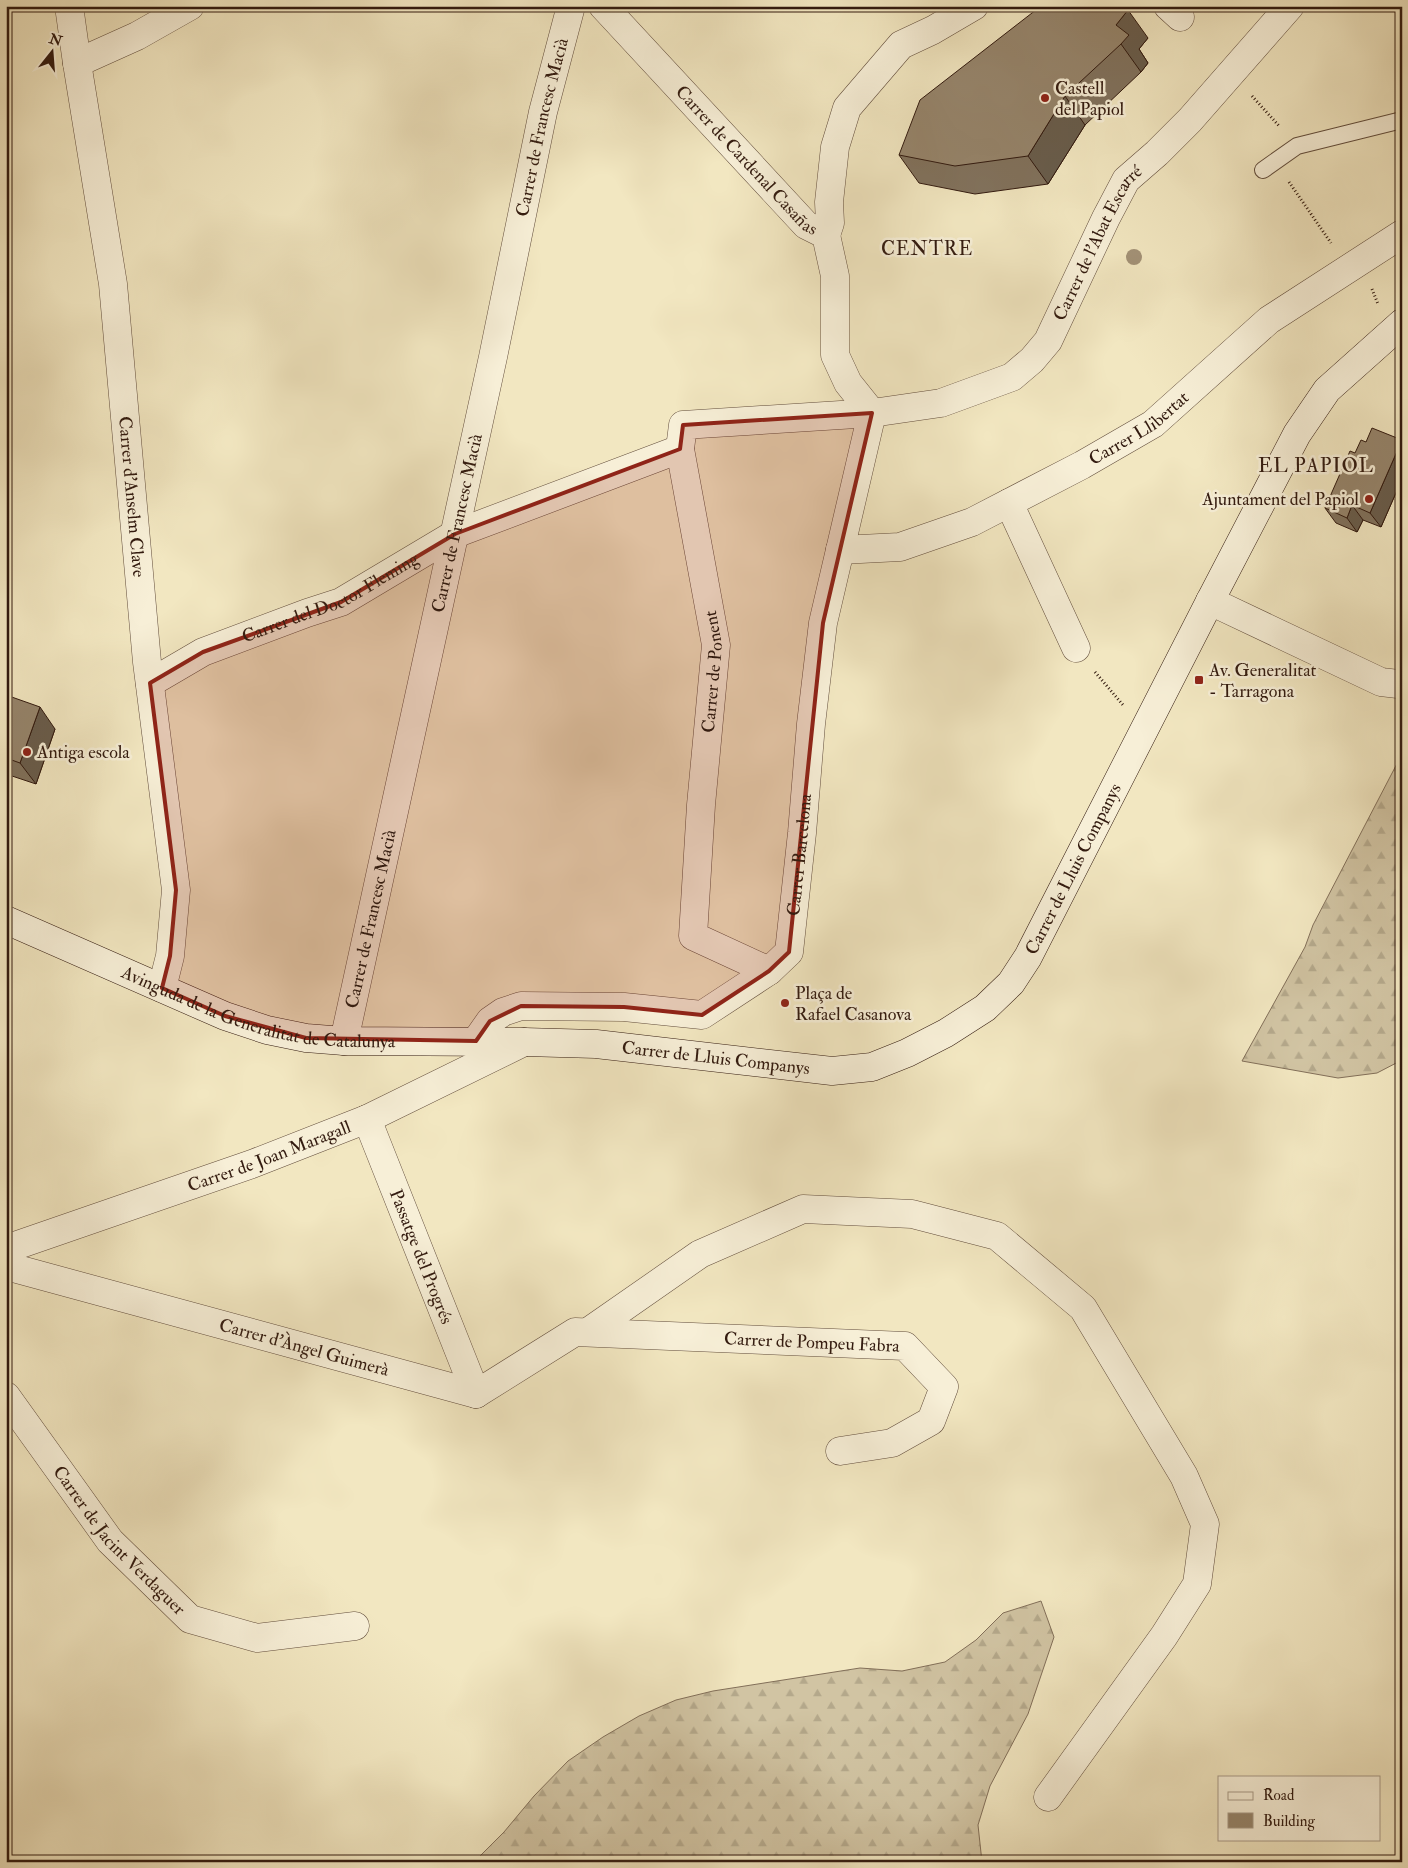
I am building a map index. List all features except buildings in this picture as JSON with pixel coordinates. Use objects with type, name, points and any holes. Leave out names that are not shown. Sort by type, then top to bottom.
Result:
[{"type":"street","name":"Carrer d'Anselm Clave","points":[[69,6],[113,284],[150,683],[176,890],[170,956],[162,988]]},
{"type":"street","points":[[77,64],[137,36],[190,6]]},
{"type":"street","name":"Carrer de Francesc Macià","points":[[344,1041],[543,112],[571,6]]},
{"type":"street","name":"Carrer de Cardenal Casañas","points":[[603,6],[806,225],[826,235],[835,276],[835,355],[848,383],[872,413]]},
{"type":"street","points":[[826,235],[830,223],[829,202],[835,147],[847,108],[901,45],[934,30],[974,6]]},
{"type":"street","name":"Carrer de l'Abat Escarré","points":[[872,413],[941,403],[1012,377],[1032,360],[1048,341],[1126,180],[1157,153],[1190,120],[1290,6]]},
{"type":"street","name":"Carrer Llibertat","points":[[840,550],[900,547],[972,522],[1082,465],[1153,424],[1269,320],[1402,234]]},
{"type":"street","name":"Carrer de Lluis Companys","points":[[524,1042],[596,1044],[832,1071],[872,1067],[907,1053],[946,1033],[985,1008],[1011,983],[1028,957],[1297,434],[1327,390],[1395,328]]},
{"type":"street","name":"Carrer de Ponent","points":[[770,971],[693,936],[701,805],[716,645],[680,450],[683,425],[872,413]]},
{"type":"street","name":"Carrer Barcelona","points":[[476,1042],[490,1022],[503,1012],[521,1006],[624,1007],[702,1016],[770,971],[789,952],[802,833],[811,724],[823,623],[872,413]]},
{"type":"street","name":"Carrer del Doctor Fleming","points":[[150,683],[203,652],[341,602],[454,534],[680,450]]},
{"type":"street","points":[[1009,503],[1076,648]]},
{"type":"street","points":[[1210,601],[1381,682],[1398,684],[1402,682]]},
{"type":"street","name":"Avinguda de la Generalitat de Catalunya","points":[[6,920],[225,1016],[267,1030],[306,1038],[344,1041],[524,1042]]},
{"type":"street","name":"Carrer de Joan Maragall","points":[[6,1250],[252,1164],[367,1118],[524,1042]]},
{"type":"street","name":"Passatge del Progrés","points":[[367,1118],[476,1394]]},
{"type":"street","points":[[476,1394],[575,1332],[588,1332],[700,1254],[803,1209],[912,1214],[996,1236],[1082,1308],[1184,1476],[1205,1524],[1198,1584],[1164,1636],[1048,1798]]},
{"type":"street","name":"Carrer d'Àngel Guimerà","points":[[6,1266],[476,1394]]},
{"type":"street","name":"Carrer de Pompeu Fabra","points":[[588,1332],[905,1346],[944,1387],[931,1421],[892,1443],[840,1451]]},
{"type":"street","name":"Carrer de Jacint Verdaguer","points":[[6,1396],[110,1541],[190,1619],[257,1638],[355,1626]]},
{"type":"lane","points":[[1269,165],[1297,146],[1402,120]]},
{"type":"path","points":[[1231,73],[1297,146]]},
{"type":"path","points":[[1269,165],[1348,268]]},
{"type":"path","points":[[1379,249],[1372,287],[1395,328]]},
{"type":"path","points":[[1076,648],[1129,712]]},
{"type":"highlighted area","points":[[872,413],[823,623],[789,952],[769,971],[702,1015],[624,1007],[521,1006],[490,1021],[476,1041],[306,1038],[225,1016],[162,988],[170,956],[176,890],[150,683],[203,652],[341,602],[455,534],[680,449],[683,425]]},
{"type":"green space","points":[[1402,754],[1402,1060],[1377,1073],[1338,1078],[1242,1061],[1305,947],[1313,925]]},
{"type":"green space","points":[[1041,1601],[1054,1637],[1028,1714],[990,1786],[978,1825],[982,1862],[474,1862],[504,1832],[534,1796],[568,1761],[603,1737],[639,1716],[676,1700],[713,1691],[860,1668],[902,1671],[945,1662],[976,1640],[1003,1613]]},
{"type":"place","name":"Castell del Papiol","points":[[1045,98]]},
{"type":"place","name":"Ajuntament del Papiol","points":[[1369,499]]},
{"type":"place","name":"Av. Generalitat - Tarragona","points":[[1199,680]]},
{"type":"place","name":"Antiga escola","points":[[27,752]]},
{"type":"place","name":"Plaça de Rafael Casanova","points":[[785,1003]]},
{"type":"district","name":"CENTRE","points":[[927,248]]},
{"type":"district","name":"EL PAPIOL","points":[[1316,465]]}]
